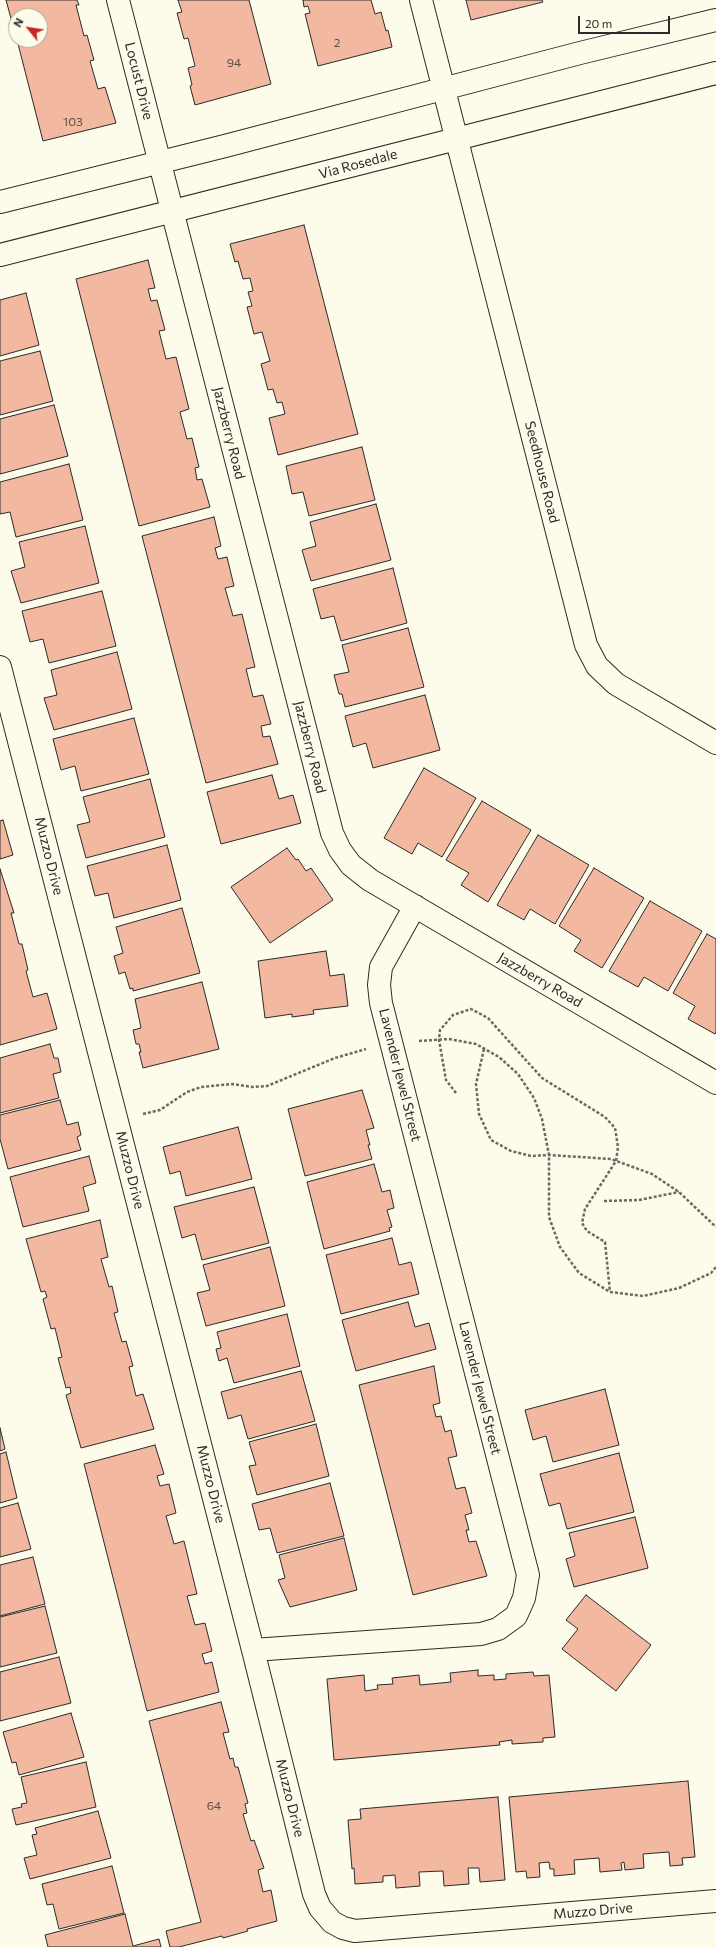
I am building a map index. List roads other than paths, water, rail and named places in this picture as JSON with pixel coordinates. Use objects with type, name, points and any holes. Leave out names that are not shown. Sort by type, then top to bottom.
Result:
[{"type":"street","name":"Locust Drive","points":[[118,0],[174,212]]},
{"type":"street","name":"Seedhouse Road","points":[[421,0],[586,645],[597,666],[616,684],[716,743]]},
{"type":"street","points":[[0,202],[716,20]]},
{"type":"street","name":"Via Rosedale","points":[[0,255],[716,73]]},
{"type":"street","name":"Jazzberry Road","points":[[174,212],[332,833],[340,850],[352,865],[370,880],[716,1083]]},
{"type":"street","name":"Muzzo Drive","points":[[0,667],[253,1650],[314,1894],[320,1908],[332,1922],[343,1928],[355,1931],[716,1901]]},
{"type":"street","name":"Lavender Jewel Street","points":[[253,1650],[481,1634],[498,1629],[516,1616],[524,1598],[528,1575],[391,1042],[379,985],[381,967],[415,906]]}]
